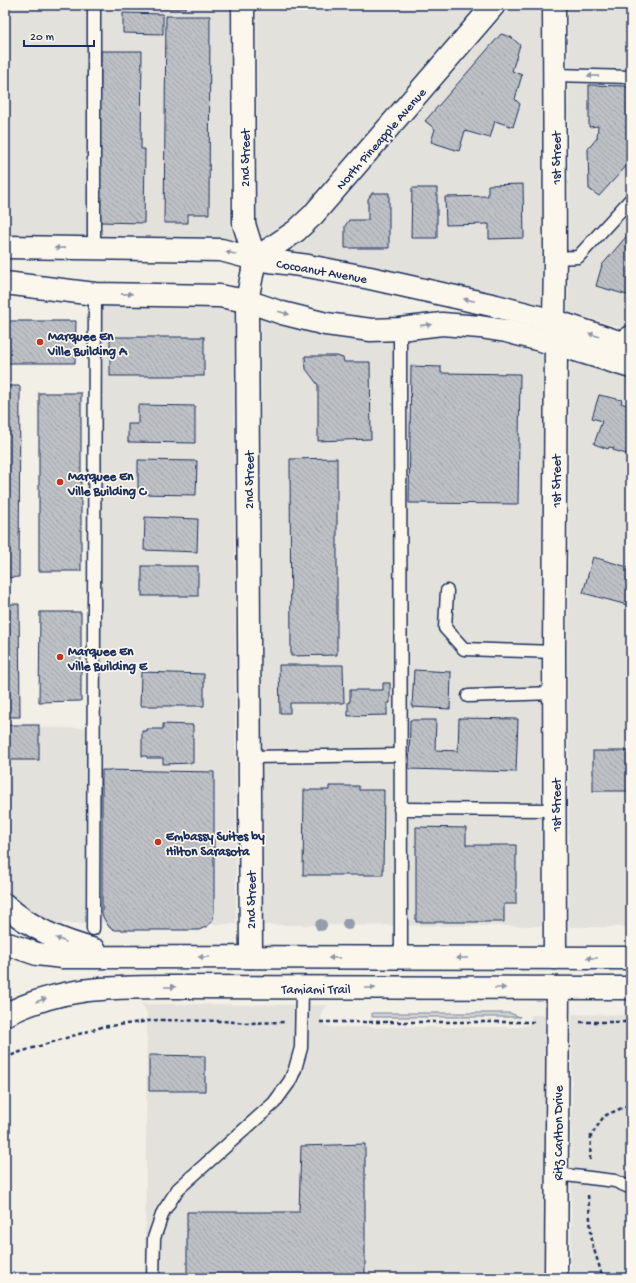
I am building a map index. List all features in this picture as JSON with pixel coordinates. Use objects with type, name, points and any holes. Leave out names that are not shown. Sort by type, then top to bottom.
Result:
[{"type":"street","name":"2nd Street","points":[[243,5],[244,224],[255,259],[247,300],[250,957]]},
{"type":"street","name":"North Pineapple Avenue","points":[[255,259],[296,231],[312,215],[494,5]]},
{"type":"street","name":"1st Street","points":[[554,5],[556,258],[554,321],[556,344],[554,652],[555,958]]},
{"type":"street","name":"Cocoanut Avenue","points":[[5,247],[221,250],[255,259],[308,266],[370,278],[496,306],[626,339]]},
{"type":"street","points":[[5,283],[95,294],[219,296],[247,300],[282,313],[326,324],[371,330],[400,329],[432,324],[467,325],[506,331],[556,344],[631,367]]},
{"type":"street","points":[[5,906],[16,916],[43,932],[67,942],[126,957]]},
{"type":"street","points":[[5,943],[37,954],[50,956],[631,958]]},
{"type":"street","name":"Tamiami Trail","points":[[5,1015],[46,998],[88,990],[132,987],[631,988]]},
{"type":"street","name":"Ritz Carlton Drive","points":[[556,1278],[558,988]]},
{"type":"lane","points":[[94,5],[94,248]]},
{"type":"lane","points":[[555,75],[631,77]]},
{"type":"lane","points":[[556,258],[578,257],[631,199]]},
{"type":"lane","points":[[93,929],[95,294]]},
{"type":"lane","points":[[400,329],[401,958]]},
{"type":"lane","points":[[447,591],[445,628],[464,649],[554,652]]},
{"type":"lane","points":[[468,696],[554,693]]},
{"type":"lane","points":[[249,757],[400,755]]},
{"type":"lane","points":[[400,809],[555,810]]},
{"type":"lane","points":[[153,1278],[154,1238],[162,1212],[178,1189],[274,1103],[290,1081],[301,1048],[302,988]]},
{"type":"lane","points":[[557,1174],[615,1181],[631,1188]]},
{"type":"path","points":[[5,1058],[102,1027],[157,1020],[248,1023],[631,1022]]},
{"type":"shaded area","points":[[5,5],[230,5],[230,224],[235,241],[221,238],[5,235]]},
{"type":"shaded area","points":[[257,5],[477,5],[302,207],[287,222],[263,239],[257,223]]},
{"type":"shaded area","points":[[512,5],[541,5],[541,306],[311,254],[289,251],[306,240],[323,223]]},
{"type":"shaded area","points":[[568,5],[631,5],[631,330],[568,312]]},
{"type":"shaded area","points":[[71,303],[95,306],[217,308],[234,311],[236,924],[5,923],[5,727],[81,728],[88,726],[93,312],[88,306]]},
{"type":"shaded area","points":[[261,319],[279,325],[348,340],[399,342],[452,336],[502,343],[543,353],[541,652],[542,926],[263,925]]},
{"type":"shaded area","points":[[570,361],[631,380],[631,927],[569,927],[568,652]]},
{"type":"shaded area","points":[[141,1004],[329,1005],[322,1010],[321,1020],[325,1025],[332,1027],[520,1027],[527,1026],[530,1023],[531,1015],[545,1015],[544,1278],[145,1278],[147,1013]]},
{"type":"shaded area","points":[[372,1013],[510,1013],[520,1017],[372,1017]]},
{"type":"shaded area","points":[[572,1014],[631,1015],[631,1278],[571,1278]]},
{"type":"building","points":[[132,5],[186,5],[186,8],[132,9]]},
{"type":"building","points":[[123,13],[163,14],[163,34],[123,33]]},
{"type":"building","points":[[166,16],[210,16],[209,214],[188,214],[188,223],[164,223]]},
{"type":"building","points":[[501,34],[511,37],[520,45],[512,71],[522,75],[515,99],[520,104],[513,127],[495,121],[490,138],[465,131],[459,151],[431,142],[435,129],[425,121]]},
{"type":"building","points":[[101,51],[142,51],[141,149],[145,149],[144,223],[99,222]]},
{"type":"building","points":[[589,85],[625,86],[631,91],[631,161],[599,196],[589,189],[588,149],[597,138],[598,126],[589,127]]},
{"type":"building","points":[[523,184],[524,238],[489,239],[489,224],[446,225],[445,197],[488,196],[488,185]]},
{"type":"building","points":[[412,188],[437,188],[437,238],[411,238]]},
{"type":"building","points":[[372,193],[389,193],[389,248],[345,248],[345,226],[349,220],[368,220],[368,199]]},
{"type":"building","points":[[631,231],[631,296],[596,286],[602,265]]},
{"type":"building","name":"Marquee En Ville Building A","points":[[5,321],[76,321],[75,363],[5,363]]},
{"type":"building","points":[[110,337],[204,337],[204,376],[110,376]]},
{"type":"building","points":[[305,356],[337,356],[343,358],[344,362],[370,362],[371,439],[318,441],[318,385],[306,369]]},
{"type":"building","points":[[411,366],[441,367],[441,373],[520,374],[518,504],[409,503]]},
{"type":"building","points":[[5,386],[20,386],[19,577],[5,578]]},
{"type":"building","name":"Marquee En Ville Building C","points":[[39,393],[81,393],[81,571],[39,571]]},
{"type":"building","points":[[599,395],[622,400],[621,403],[626,405],[628,402],[631,403],[631,453],[627,451],[626,454],[613,450],[614,448],[609,447],[608,449],[594,444],[602,421],[592,418]]},
{"type":"building","points":[[138,405],[195,406],[195,443],[128,442],[128,424],[138,424]]},
{"type":"building","points":[[337,458],[337,655],[291,656],[290,459]]},
{"type":"building","points":[[138,460],[197,461],[196,495],[138,494]]},
{"type":"building","points":[[145,517],[198,519],[197,552],[144,550]]},
{"type":"building","points":[[593,557],[631,568],[631,606],[583,593]]},
{"type":"building","points":[[142,566],[198,566],[198,596],[142,596]]},
{"type":"building","points":[[5,604],[19,604],[20,717],[5,717]]},
{"type":"building","name":"Marquee En Ville Building E","points":[[40,612],[81,612],[81,701],[39,702]]},
{"type":"building","points":[[279,665],[343,665],[344,703],[290,703],[290,713],[280,713]]},
{"type":"building","points":[[414,670],[451,672],[450,709],[412,707]]},
{"type":"building","points":[[141,672],[204,674],[204,706],[140,706]]},
{"type":"building","points":[[383,683],[390,683],[390,703],[387,703],[387,715],[348,716],[350,690],[383,690]]},
{"type":"building","points":[[459,718],[518,719],[516,772],[409,769],[410,720],[436,720],[435,750],[458,751]]},
{"type":"building","points":[[163,724],[193,725],[193,763],[163,764],[163,758],[147,758],[147,756],[142,756],[142,731],[147,731],[147,729],[163,729]]},
{"type":"building","points":[[5,725],[39,725],[39,760],[5,760]]},
{"type":"building","points":[[593,751],[631,751],[631,791],[593,791]]},
{"type":"building","name":"Embassy Suites by Hilton Sarasota","points":[[102,770],[214,772],[214,911],[213,919],[208,926],[199,930],[115,930],[109,927],[102,915]]},
{"type":"building","points":[[329,786],[359,786],[359,790],[384,790],[383,875],[303,875],[304,790],[329,790]]},
{"type":"building","points":[[416,827],[466,828],[466,845],[516,845],[516,904],[504,904],[504,922],[416,922]]},
{"type":"building","points":[[149,1055],[205,1056],[205,1091],[149,1091]]},
{"type":"building","points":[[365,1144],[365,1278],[187,1278],[187,1212],[299,1212],[301,1146]]},
{"type":"place","name":"Marquee En Ville Building A","points":[[40,342]]},
{"type":"place","name":"Marquee En Ville Building C","points":[[60,482]]},
{"type":"place","name":"Marquee En Ville Building E","points":[[60,657]]},
{"type":"place","name":"Embassy Suites by Hilton Sarasota","points":[[158,842]]}]
